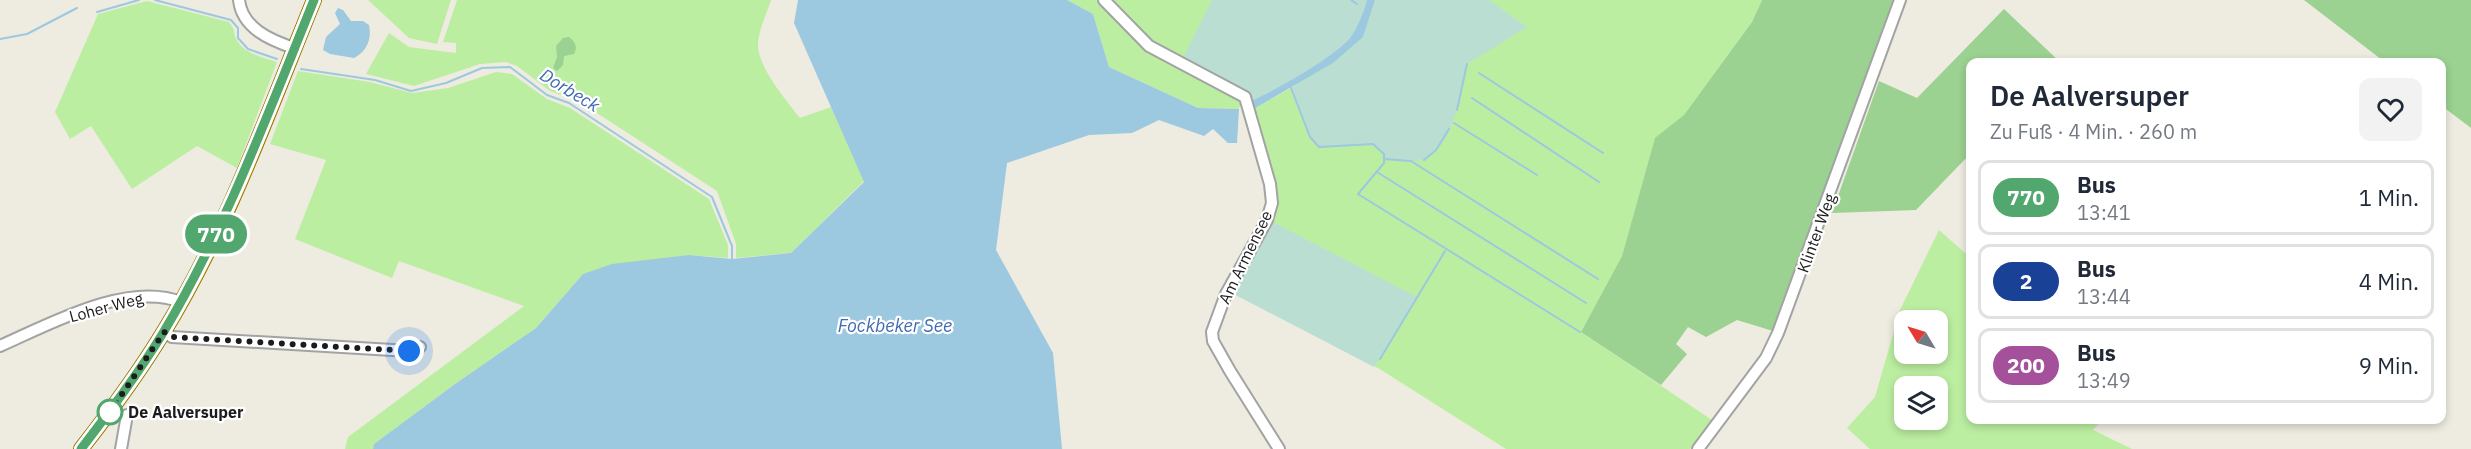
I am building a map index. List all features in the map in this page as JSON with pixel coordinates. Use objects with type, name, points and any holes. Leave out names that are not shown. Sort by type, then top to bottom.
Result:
[{"type":"main road","points":[[81,449],[119,400],[181,302],[231,202],[314,0]]},
{"type":"street","points":[[239,0],[240,13],[253,27],[275,42],[294,48]]},
{"type":"street","name":"Am Armensee","points":[[1104,0],[1149,46],[1247,103],[1270,184],[1272,203],[1267,220],[1226,294],[1212,332],[1213,341],[1279,449]]},
{"type":"street","name":"Klinter Weg","points":[[1698,449],[1766,358],[1778,333],[1900,0]]},
{"type":"street","name":"Loher Weg","points":[[0,346],[78,312],[124,299],[151,295],[168,297],[181,302]]},
{"type":"street","points":[[164,332],[172,337],[409,351],[420,347]]},
{"type":"street","points":[[122,449],[127,415]]},
{"type":"green space","points":[[368,0],[451,0],[437,44],[409,38]]},
{"type":"green space","points":[[457,0],[771,0],[758,40],[759,54],[768,74],[800,118],[831,107],[864,181],[791,253],[736,258],[736,244],[717,191],[580,102],[550,91],[517,66],[506,62],[480,64],[414,86],[366,74],[389,33],[409,47],[456,53],[456,43],[443,42]]},
{"type":"green space","points":[[1067,0],[1100,0],[1146,49],[1243,98],[1239,109],[1198,108],[1109,67],[1093,14]]},
{"type":"green space","points":[[1110,0],[1367,0],[1248,102],[1152,43]]},
{"type":"green space","points":[[1375,0],[1762,0],[1752,22],[1684,115],[1655,139],[1622,256],[1581,332],[1712,420],[1690,449],[1506,449],[1378,368],[1230,292],[1276,204],[1252,110],[1291,88],[1363,37]]},
{"type":"green space","points":[[1762,0],[1893,0],[1773,331],[1737,320],[1706,337],[1688,327],[1676,344],[1687,354],[1661,385],[1581,332],[1622,256],[1655,138],[1684,115],[1752,22]]},
{"type":"green space","points":[[2304,0],[2471,0],[2471,128],[2446,109],[2446,58],[2379,58]]},
{"type":"green space","points":[[147,1],[229,22],[244,49],[277,62],[237,168],[197,146],[132,189],[91,126],[70,139],[55,112],[98,14]]},
{"type":"green space","points":[[2004,9],[2056,58],[1966,58],[1966,158],[1916,210],[1832,213],[1879,81],[1917,98]]},
{"type":"green space","points":[[569,37],[576,49],[574,54],[564,56],[563,65],[557,71],[553,68],[557,57],[556,46],[563,38]]},
{"type":"green space","points":[[298,71],[370,82],[412,93],[448,88],[496,72],[512,74],[547,99],[570,108],[709,199],[728,245],[728,258],[689,255],[583,274],[536,328],[374,444],[373,449],[345,449],[348,437],[524,306],[399,261],[392,278],[295,239],[326,160],[270,144]]},
{"type":"green space","points":[[1939,230],[1966,254],[1966,424],[2098,424],[2093,430],[2132,449],[1870,449],[1847,428],[1875,397],[1894,331],[1894,364],[1948,364],[1948,310],[1900,310]]},
{"type":"shaded area","points":[[1212,0],[1367,0],[1355,29],[1342,46],[1302,74],[1248,102],[1182,60]]},
{"type":"shaded area","points":[[1375,0],[1489,0],[1527,27],[1467,64],[1454,119],[1448,133],[1433,154],[1422,160],[1384,159],[1384,154],[1373,144],[1319,147],[1310,137],[1291,88],[1333,63],[1363,37]]},
{"type":"shaded area","points":[[1271,221],[1417,297],[1374,367],[1230,292]]},
{"type":"water","name":"Fockbeker See","points":[[798,0],[1067,0],[1093,14],[1109,67],[1198,108],[1239,109],[1237,143],[1228,143],[1213,129],[1204,136],[1159,120],[1132,133],[1089,135],[1007,163],[996,250],[1053,353],[1062,449],[373,449],[374,444],[536,328],[583,274],[612,264],[689,255],[732,259],[791,253],[864,182],[794,23]]},
{"type":"water","points":[[1367,0],[1375,0],[1363,37],[1333,63],[1252,110],[1248,102],[1302,74],[1342,46],[1355,29]]},
{"type":"water","points":[[338,8],[343,10],[351,21],[363,21],[369,25],[368,44],[354,58],[330,54],[323,50],[326,37],[340,24],[335,13]]},
{"type":"waterway","name":"Dorbeck","points":[[97,12],[139,0]]},
{"type":"waterway","name":"Dorbeck","points":[[155,0],[231,20],[238,28],[238,38],[248,49],[277,59]]},
{"type":"waterway","points":[[1351,0],[1357,4]]},
{"type":"waterway","points":[[0,39],[27,34],[77,8]]},
{"type":"waterway","points":[[1457,110],[1467,64]]},
{"type":"waterway","name":"Dorbeck","points":[[301,69],[375,80],[411,91],[446,83],[482,68],[510,67],[547,95],[569,103],[712,197],[732,246],[732,259]]},
{"type":"waterway","points":[[1479,73],[1603,153]]},
{"type":"waterway","points":[[1291,88],[1310,137],[1319,147],[1373,144],[1384,154],[1384,163],[1358,194],[1580,332]]},
{"type":"waterway","points":[[1472,98],[1599,182]]},
{"type":"waterway","points":[[1454,123],[1537,175]]},
{"type":"waterway","points":[[1424,160],[1436,150],[1449,129]]},
{"type":"waterway","points":[[1384,159],[1411,161],[1598,279]]},
{"type":"waterway","points":[[1377,172],[1586,303]]},
{"type":"waterway","points":[[1380,359],[1445,251]]},
{"type":"bus line","name":"770","points":[[81,449],[119,400],[164,332],[201,264],[259,140],[314,0]]},
{"type":"place","name":"De Aalversuper","points":[[110,412]]},
{"type":"route","points":[[110,412],[164,332],[172,337],[409,351]]}]
